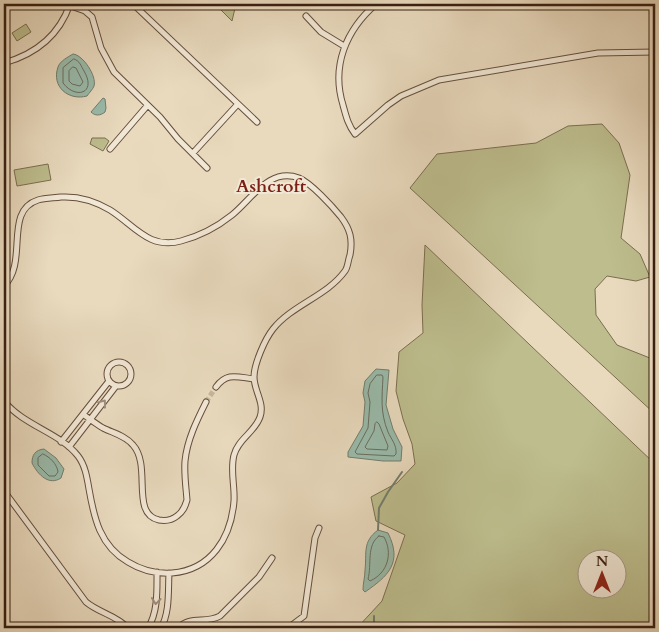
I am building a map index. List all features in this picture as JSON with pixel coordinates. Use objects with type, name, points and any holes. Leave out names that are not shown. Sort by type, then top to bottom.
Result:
[{"type":"street","points":[[4,51],[6,63],[25,56],[47,42],[57,31],[68,4],[85,11],[92,17],[101,48],[114,72],[160,117],[207,168]]},
{"type":"street","points":[[133,4],[257,122]]},
{"type":"street","points":[[376,4],[354,28],[344,46],[339,66],[339,86],[348,124],[355,134],[401,96],[439,80],[598,53],[655,52]]},
{"type":"street","points":[[306,16],[321,32],[344,46]]},
{"type":"street","points":[[193,154],[237,104]]},
{"type":"street","points":[[110,148],[147,106]]},
{"type":"street","points":[[4,286],[12,277],[15,269],[19,220],[26,208],[36,200],[73,196],[91,200],[112,212],[134,231],[151,239],[173,244],[202,235],[224,221],[234,214],[266,182],[276,177],[296,177],[303,179],[330,203],[349,228],[352,245],[346,269],[331,285],[301,305],[272,330],[259,356],[254,378],[261,410],[257,422],[235,451],[232,472],[234,504],[226,534],[215,553],[200,566],[186,571],[169,573],[157,572],[132,565],[123,560],[107,544],[95,520],[83,466],[77,455],[61,442],[15,413],[4,401]]},
{"type":"street","points":[[117,362],[125,364],[130,370],[130,378],[124,385],[116,386],[109,381],[106,373],[110,366],[117,362]]},
{"type":"street","points":[[216,387],[222,379],[229,376],[254,378]]},
{"type":"street","points":[[61,442],[109,381]]},
{"type":"street","points":[[68,447],[116,386]]},
{"type":"street","points":[[84,415],[134,445],[141,458],[143,469],[142,499],[145,509],[152,518],[168,520],[179,515],[187,500],[185,460],[187,448],[196,421],[206,402]]},
{"type":"street","points":[[4,491],[86,602],[98,610],[115,617],[128,628]]},
{"type":"street","points":[[288,628],[304,616],[315,538],[319,528]]},
{"type":"street","points":[[178,628],[184,622],[213,620],[220,616],[259,578],[272,558]]},
{"type":"street","points":[[148,628],[153,620],[156,603],[157,572]]},
{"type":"street","points":[[161,628],[168,601],[169,573]]},
{"type":"green space","points":[[215,4],[236,4],[232,21]]},
{"type":"green space","points":[[26,24],[31,32],[17,41],[12,33]]},
{"type":"green space","points":[[602,124],[619,143],[630,175],[621,238],[640,254],[650,277],[636,281],[607,276],[595,289],[596,315],[617,345],[655,360],[655,414],[410,188],[437,154],[536,143],[568,126]]},
{"type":"green space","points":[[92,138],[105,138],[109,141],[103,151],[90,144]]},
{"type":"green space","points":[[48,164],[51,180],[17,186],[14,170]]},
{"type":"green space","points":[[425,245],[655,464],[655,628],[357,628],[382,601],[405,535],[376,521],[371,497],[397,483],[415,464],[412,444],[396,391],[399,352],[423,333],[422,305]]},
{"type":"water","points":[[73,54],[85,62],[93,77],[94,86],[87,96],[80,97],[68,94],[63,91],[57,81],[56,74],[59,65],[64,59]]},
{"type":"water","points":[[103,98],[105,99],[105,112],[96,115],[91,112]]},
{"type":"water","points":[[376,369],[389,370],[386,405],[393,429],[402,447],[401,461],[348,457],[348,452],[363,426],[365,381]]},
{"type":"water","points":[[44,449],[56,458],[64,469],[61,478],[57,480],[52,481],[44,478],[32,463],[33,455],[38,450]]},
{"type":"water","points":[[378,530],[388,533],[394,553],[393,561],[391,568],[386,574],[365,592],[363,590],[367,543]]},
{"type":"waterway","points":[[378,530],[379,508],[402,472]]},
{"type":"waterway","points":[[374,616],[374,628]]},
{"type":"tunnel","points":[[206,402],[216,387]]},
{"type":"district","name":"Ashcroft","points":[[271,186]]}]
